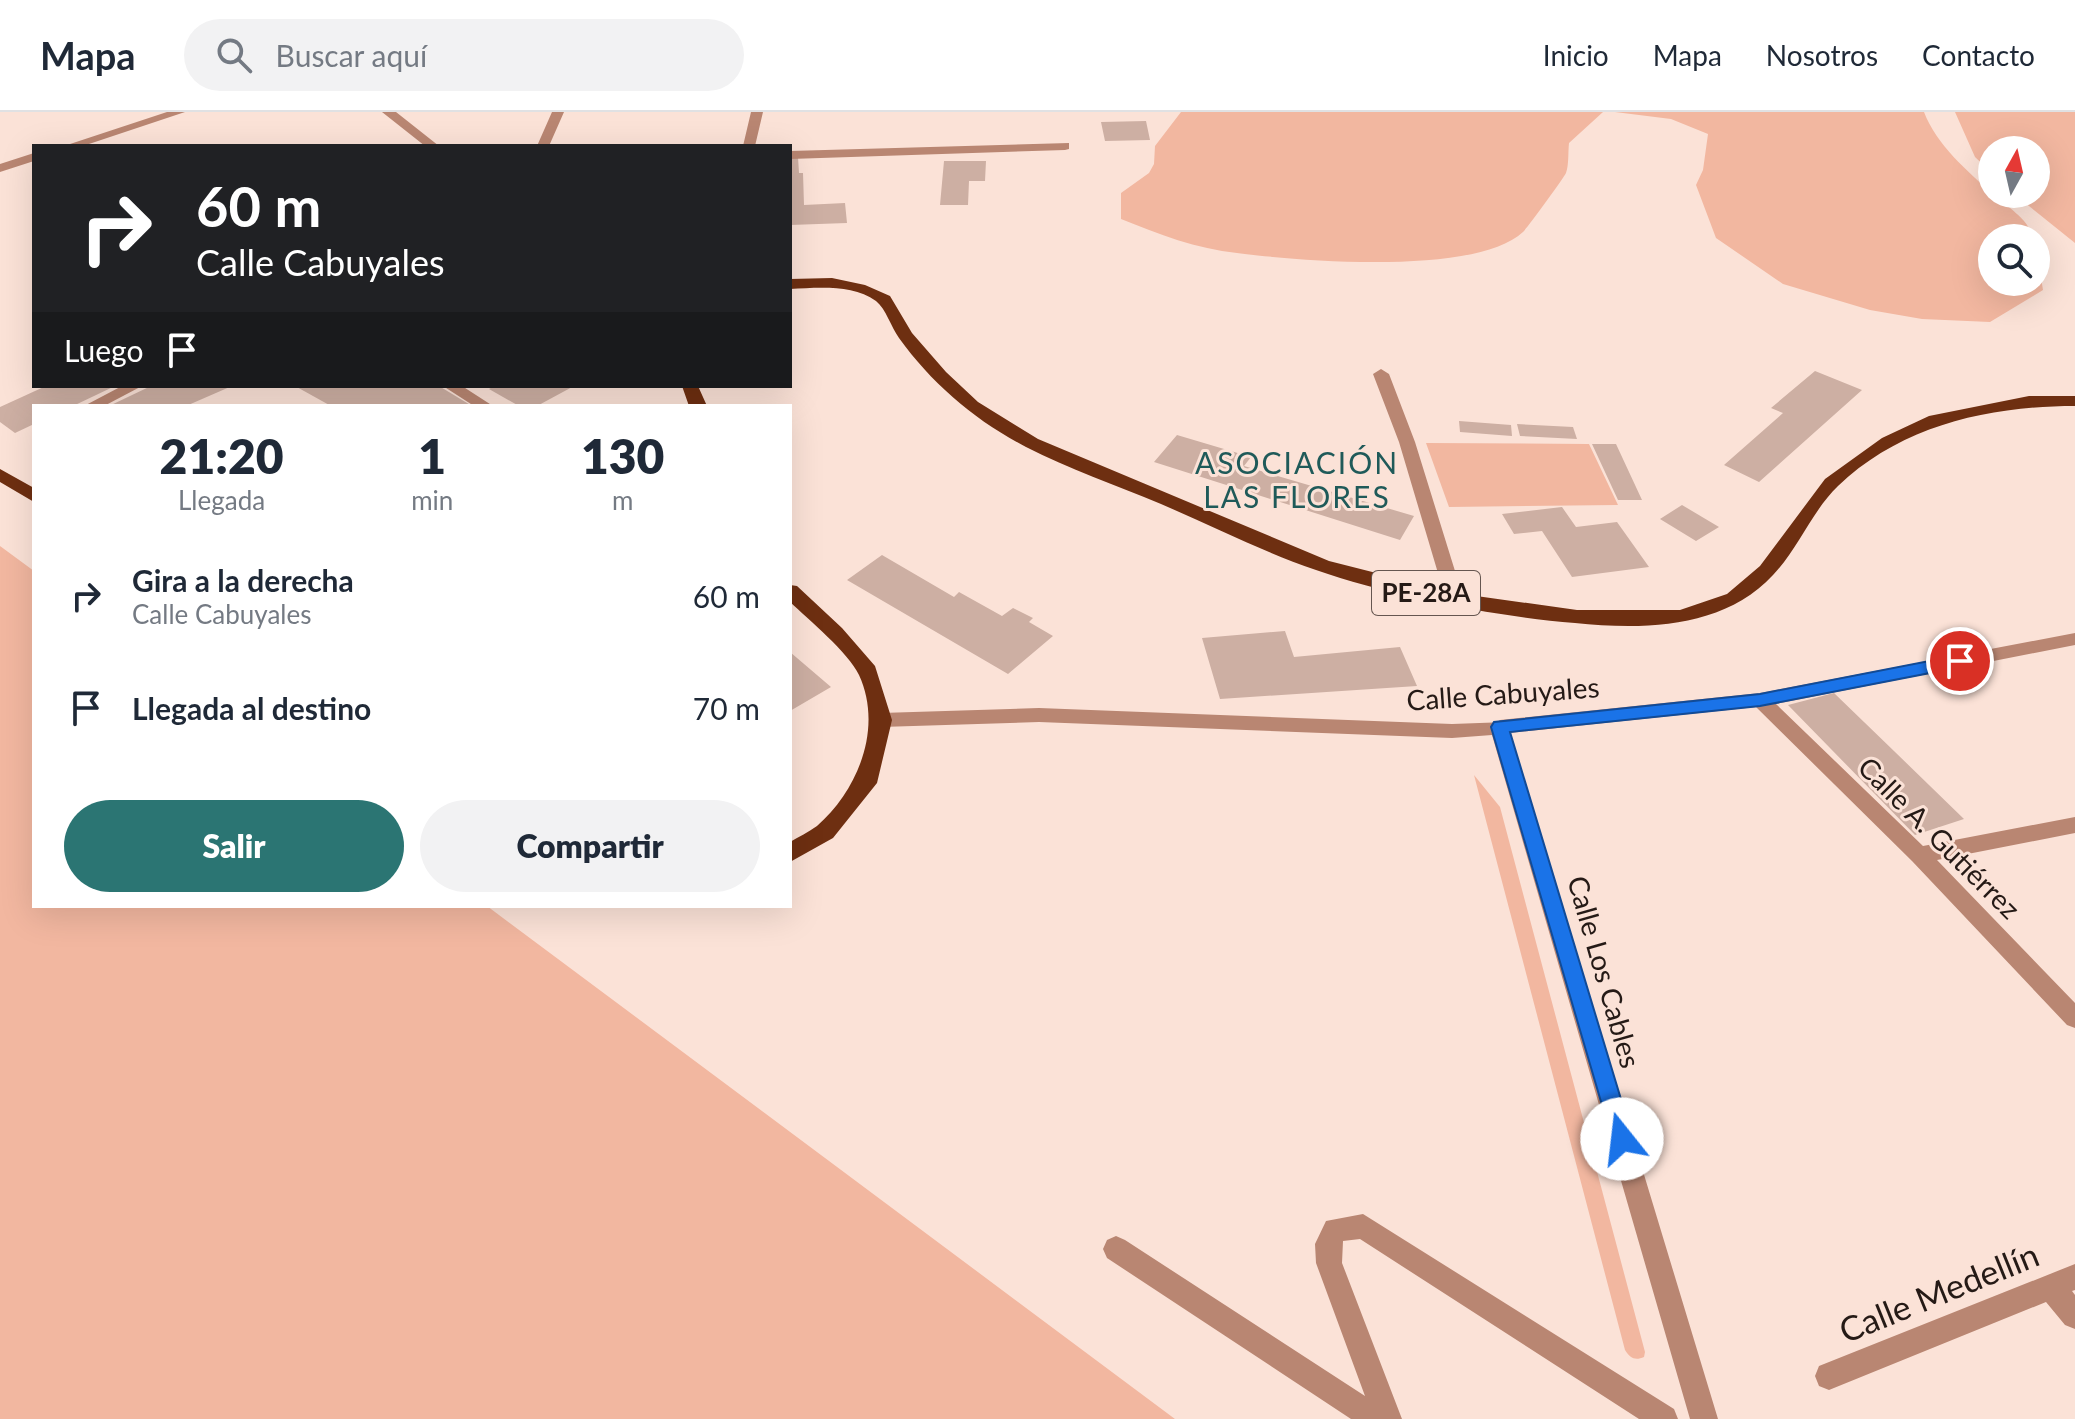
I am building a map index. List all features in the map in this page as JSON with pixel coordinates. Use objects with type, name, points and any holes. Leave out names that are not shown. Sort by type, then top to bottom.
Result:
[{"type":"highway","name":"PE-28A","points":[[792,284],[832,283],[860,288],[884,299],[905,335],[940,376],[972,406],[1032,443],[1323,566],[1455,600],[1577,617],[1681,617],[1734,599],[1767,570],[1831,483],[1888,442],[1929,421],[2029,401],[2075,401]]},
{"type":"highway","points":[[0,474],[32,495]]},
{"type":"highway","points":[[792,593],[835,633],[868,671],[881,720],[869,777],[825,832],[792,852]]},
{"type":"street","points":[[76,144],[179,112]]},
{"type":"street","points":[[388,112],[430,144]]},
{"type":"street","points":[[544,144],[558,112]]},
{"type":"street","points":[[749,144],[757,112]]},
{"type":"street","points":[[792,155],[1065,146]]},
{"type":"street","points":[[0,168],[32,158]]},
{"type":"street","points":[[1381,374],[1407,442],[1455,600]]},
{"type":"street","points":[[96,404],[130,388]]},
{"type":"street","points":[[454,388],[482,404]]},
{"type":"street","name":"Calle Cabuyales","points":[[881,720],[1039,715],[1452,731],[1760,700],[2075,639]]},
{"type":"street","name":"Calle A. Gutiérrez","points":[[1760,700],[1919,855],[2075,1018]]},
{"type":"street","name":"Calle Los Cables","points":[[1500,727],[1704,1419]]},
{"type":"street","points":[[1919,855],[2075,825]]},
{"type":"street","points":[[1388,1419],[1329,1263],[1328,1244],[1335,1230],[1363,1226],[1664,1419]]},
{"type":"street","points":[[1116,1249],[1376,1419]]},
{"type":"street","points":[[2063,1282],[2075,1316]]},
{"type":"street","name":"Calle Medellín","points":[[1829,1376],[2063,1282]]},
{"type":"shaded area","points":[[1181,112],[1603,112],[1569,143],[1566,173],[1523,232],[1500,246],[1467,255],[1386,262],[1301,259],[1222,251],[1178,240],[1121,219],[1121,193],[1149,173],[1154,164],[1155,146]]},
{"type":"shaded area","points":[[1615,112],[1924,112],[1936,135],[1978,180],[1978,208],[2010,208],[2026,224],[1978,224],[1978,296],[2033,296],[1990,322],[1922,319],[1870,310],[1783,284],[1716,238],[1696,185],[1703,170],[1708,134],[1671,119]]},
{"type":"shaded area","points":[[1955,112],[2075,112],[2075,243],[2031,208],[2050,208],[2050,136],[1978,136],[1978,160]]},
{"type":"shaded area","points":[[1426,443],[1589,444],[1618,505],[1449,507]]},
{"type":"shaded area","points":[[0,546],[32,570],[32,908],[490,908],[1175,1419],[0,1419]]},
{"type":"shaded area","points":[[1474,775],[1500,807],[1645,1352],[1644,1357],[1638,1359],[1625,1350]]},
{"type":"building","points":[[1146,121],[1150,140],[1105,141],[1101,122]]},
{"type":"building","points":[[798,157],[799,173],[803,173],[804,205],[845,203],[847,223],[792,225],[792,158]]},
{"type":"building","points":[[944,161],[986,161],[985,181],[969,181],[968,205],[940,205]]},
{"type":"building","points":[[1815,371],[1862,390],[1759,482],[1724,465],[1783,413],[1771,408]]},
{"type":"building","points":[[42,388],[111,388],[77,404],[32,404],[32,425],[15,433],[0,422],[0,407]]},
{"type":"building","points":[[147,388],[227,388],[191,404],[113,404]]},
{"type":"building","points":[[299,388],[442,388],[469,404],[327,404]]},
{"type":"building","points":[[570,388],[541,404],[515,404],[489,389]]},
{"type":"building","points":[[1459,421],[1511,425],[1512,436],[1460,432]]},
{"type":"building","points":[[1517,424],[1573,427],[1577,439],[1520,436]]},
{"type":"building","points":[[1177,435],[1251,457],[1244,466],[1414,516],[1400,540],[1154,462]]},
{"type":"building","points":[[1592,444],[1616,444],[1642,500],[1618,500]]},
{"type":"building","points":[[1682,505],[1719,527],[1696,541],[1660,519]]},
{"type":"building","points":[[1562,507],[1576,527],[1617,522],[1649,567],[1572,577],[1542,531],[1514,534],[1502,514]]},
{"type":"building","points":[[882,555],[954,597],[959,592],[1002,616],[1013,608],[1033,618],[1029,622],[1053,636],[1008,674],[847,580]]},
{"type":"building","points":[[1285,631],[1294,657],[1400,647],[1417,686],[1220,699],[1202,638]]},
{"type":"building","points":[[792,654],[831,687],[792,710]]},
{"type":"building","points":[[1834,693],[1964,819],[1915,835],[1788,705]]},
{"type":"district","name":"ASOCIACIÓN LAS FLORES","points":[[1297,481]]},
{"type":"route","points":[[1622,1139],[1500,727],[1760,700],[1960,661]]}]
